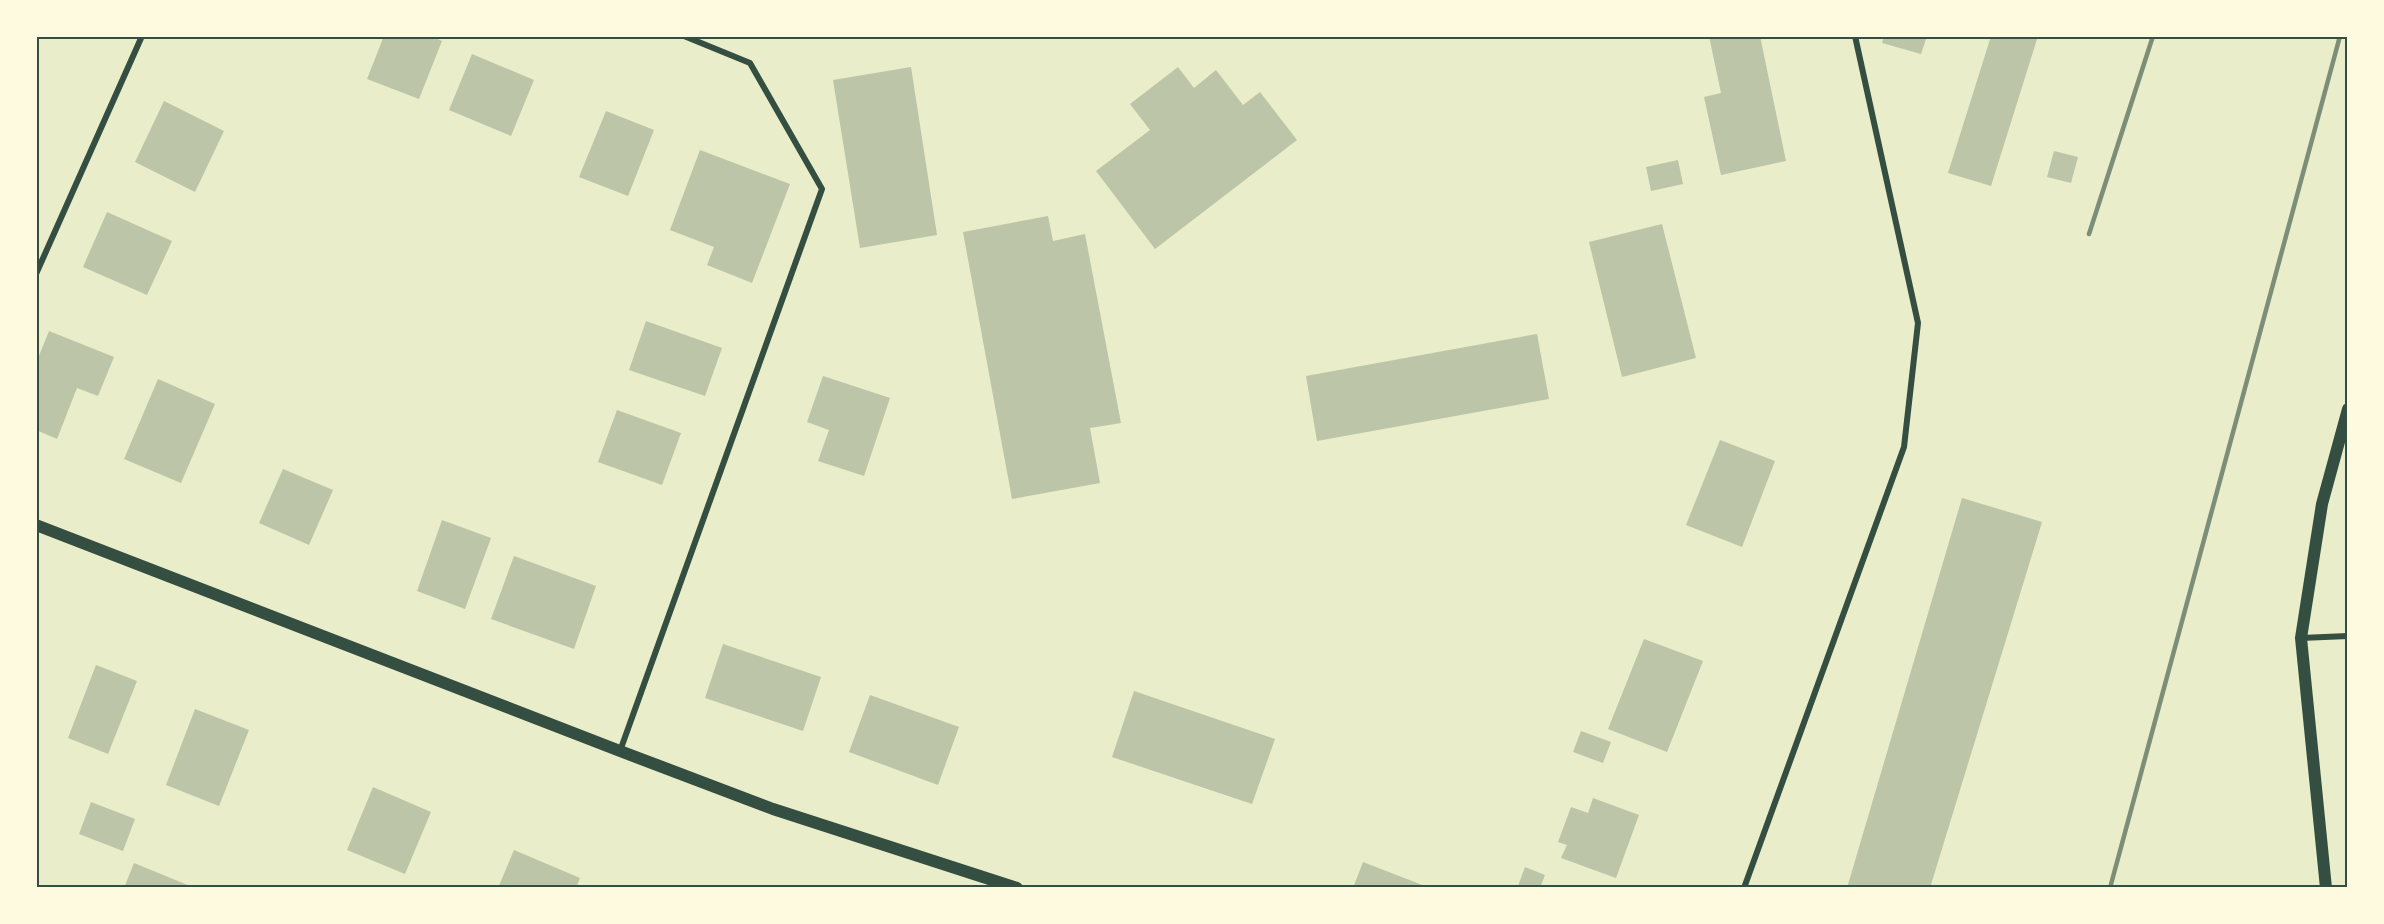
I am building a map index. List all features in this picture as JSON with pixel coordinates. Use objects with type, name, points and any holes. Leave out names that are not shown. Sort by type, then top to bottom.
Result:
[{"type":"main road","points":[[2326,888],[2301,638],[2322,504],[2348,409]]},
{"type":"main road","points":[[36,525],[620,752],[773,809],[1017,888]]},
{"type":"street","points":[[36,274],[142,36]]},
{"type":"street","points":[[620,752],[822,189],[750,63],[684,36]]},
{"type":"street","points":[[1744,888],[1904,447],[1918,323],[1855,36]]},
{"type":"street","points":[[2301,638],[2348,636]]},
{"type":"building","points":[[384,36],[430,36],[442,41],[419,99],[367,79]]},
{"type":"building","points":[[1709,36],[1760,36],[1786,161],[1721,175],[1704,97],[1721,93]]},
{"type":"building","points":[[1884,36],[1927,36],[1921,54],[1882,43]]},
{"type":"building","points":[[1991,36],[2038,36],[1991,186],[1948,173]]},
{"type":"building","points":[[472,54],[534,80],[511,136],[449,110]]},
{"type":"building","points":[[911,67],[937,235],[860,248],[833,80]]},
{"type":"building","points":[[1178,67],[1194,88],[1216,70],[1243,105],[1260,92],[1297,140],[1155,249],[1096,171],[1150,130],[1130,104]]},
{"type":"building","points":[[164,101],[224,131],[195,192],[135,162]]},
{"type":"building","points":[[606,111],[654,130],[628,196],[579,177]]},
{"type":"building","points":[[700,150],[790,184],[752,283],[707,265],[714,247],[670,230]]},
{"type":"building","points":[[2054,151],[2078,157],[2071,183],[2047,177]]},
{"type":"building","points":[[1678,160],[1683,184],[1651,191],[1646,167]]},
{"type":"building","points":[[107,212],[172,241],[147,295],[83,267]]},
{"type":"building","points":[[1048,216],[1053,241],[1085,234],[1121,423],[1090,428],[1100,483],[1012,499],[963,232]]},
{"type":"building","points":[[1662,224],[1696,358],[1622,377],[1589,242]]},
{"type":"building","points":[[646,321],[722,348],[705,396],[629,370]]},
{"type":"building","points":[[49,331],[114,357],[98,396],[77,388],[57,439],[36,430],[36,363]]},
{"type":"building","points":[[1537,334],[1549,399],[1317,441],[1306,376]]},
{"type":"building","points":[[823,376],[890,398],[864,476],[818,461],[829,430],[807,422]]},
{"type":"building","points":[[158,379],[215,404],[181,483],[124,459]]},
{"type":"building","points":[[617,410],[681,433],[662,485],[598,462]]},
{"type":"building","points":[[1720,440],[1775,461],[1742,547],[1686,525]]},
{"type":"building","points":[[283,469],[333,490],[309,545],[259,523]]},
{"type":"building","points":[[1962,498],[2042,522],[1930,888],[1847,888]]},
{"type":"building","points":[[442,520],[491,538],[465,609],[417,591]]},
{"type":"building","points":[[514,556],[596,586],[574,649],[491,619]]},
{"type":"building","points":[[1644,639],[1703,661],[1667,752],[1608,729]]},
{"type":"building","points":[[723,644],[821,677],[803,731],[705,698]]},
{"type":"building","points":[[96,665],[137,681],[108,754],[68,738]]},
{"type":"building","points":[[1134,691],[1275,739],[1252,804],[1112,757]]},
{"type":"building","points":[[870,695],[959,727],[938,785],[849,752]]},
{"type":"building","points":[[195,709],[249,730],[219,806],[166,785]]},
{"type":"building","points":[[1581,731],[1611,742],[1603,763],[1573,752]]},
{"type":"building","points":[[373,787],[431,812],[405,874],[347,850]]},
{"type":"building","points":[[1593,798],[1639,815],[1616,878],[1561,858],[1567,845],[1558,842],[1571,807],[1588,813]]},
{"type":"building","points":[[91,802],[135,819],[123,851],[79,834]]},
{"type":"building","points":[[514,850],[580,878],[576,888],[498,888]]},
{"type":"building","points":[[1363,862],[1430,888],[1353,888]]},
{"type":"building","points":[[134,863],[195,888],[124,888]]},
{"type":"building","points":[[1525,867],[1545,875],[1540,888],[1518,886]]},
{"type":"railway","points":[[2089,234],[2153,36]]},
{"type":"railway","points":[[2110,888],[2340,36]]}]
